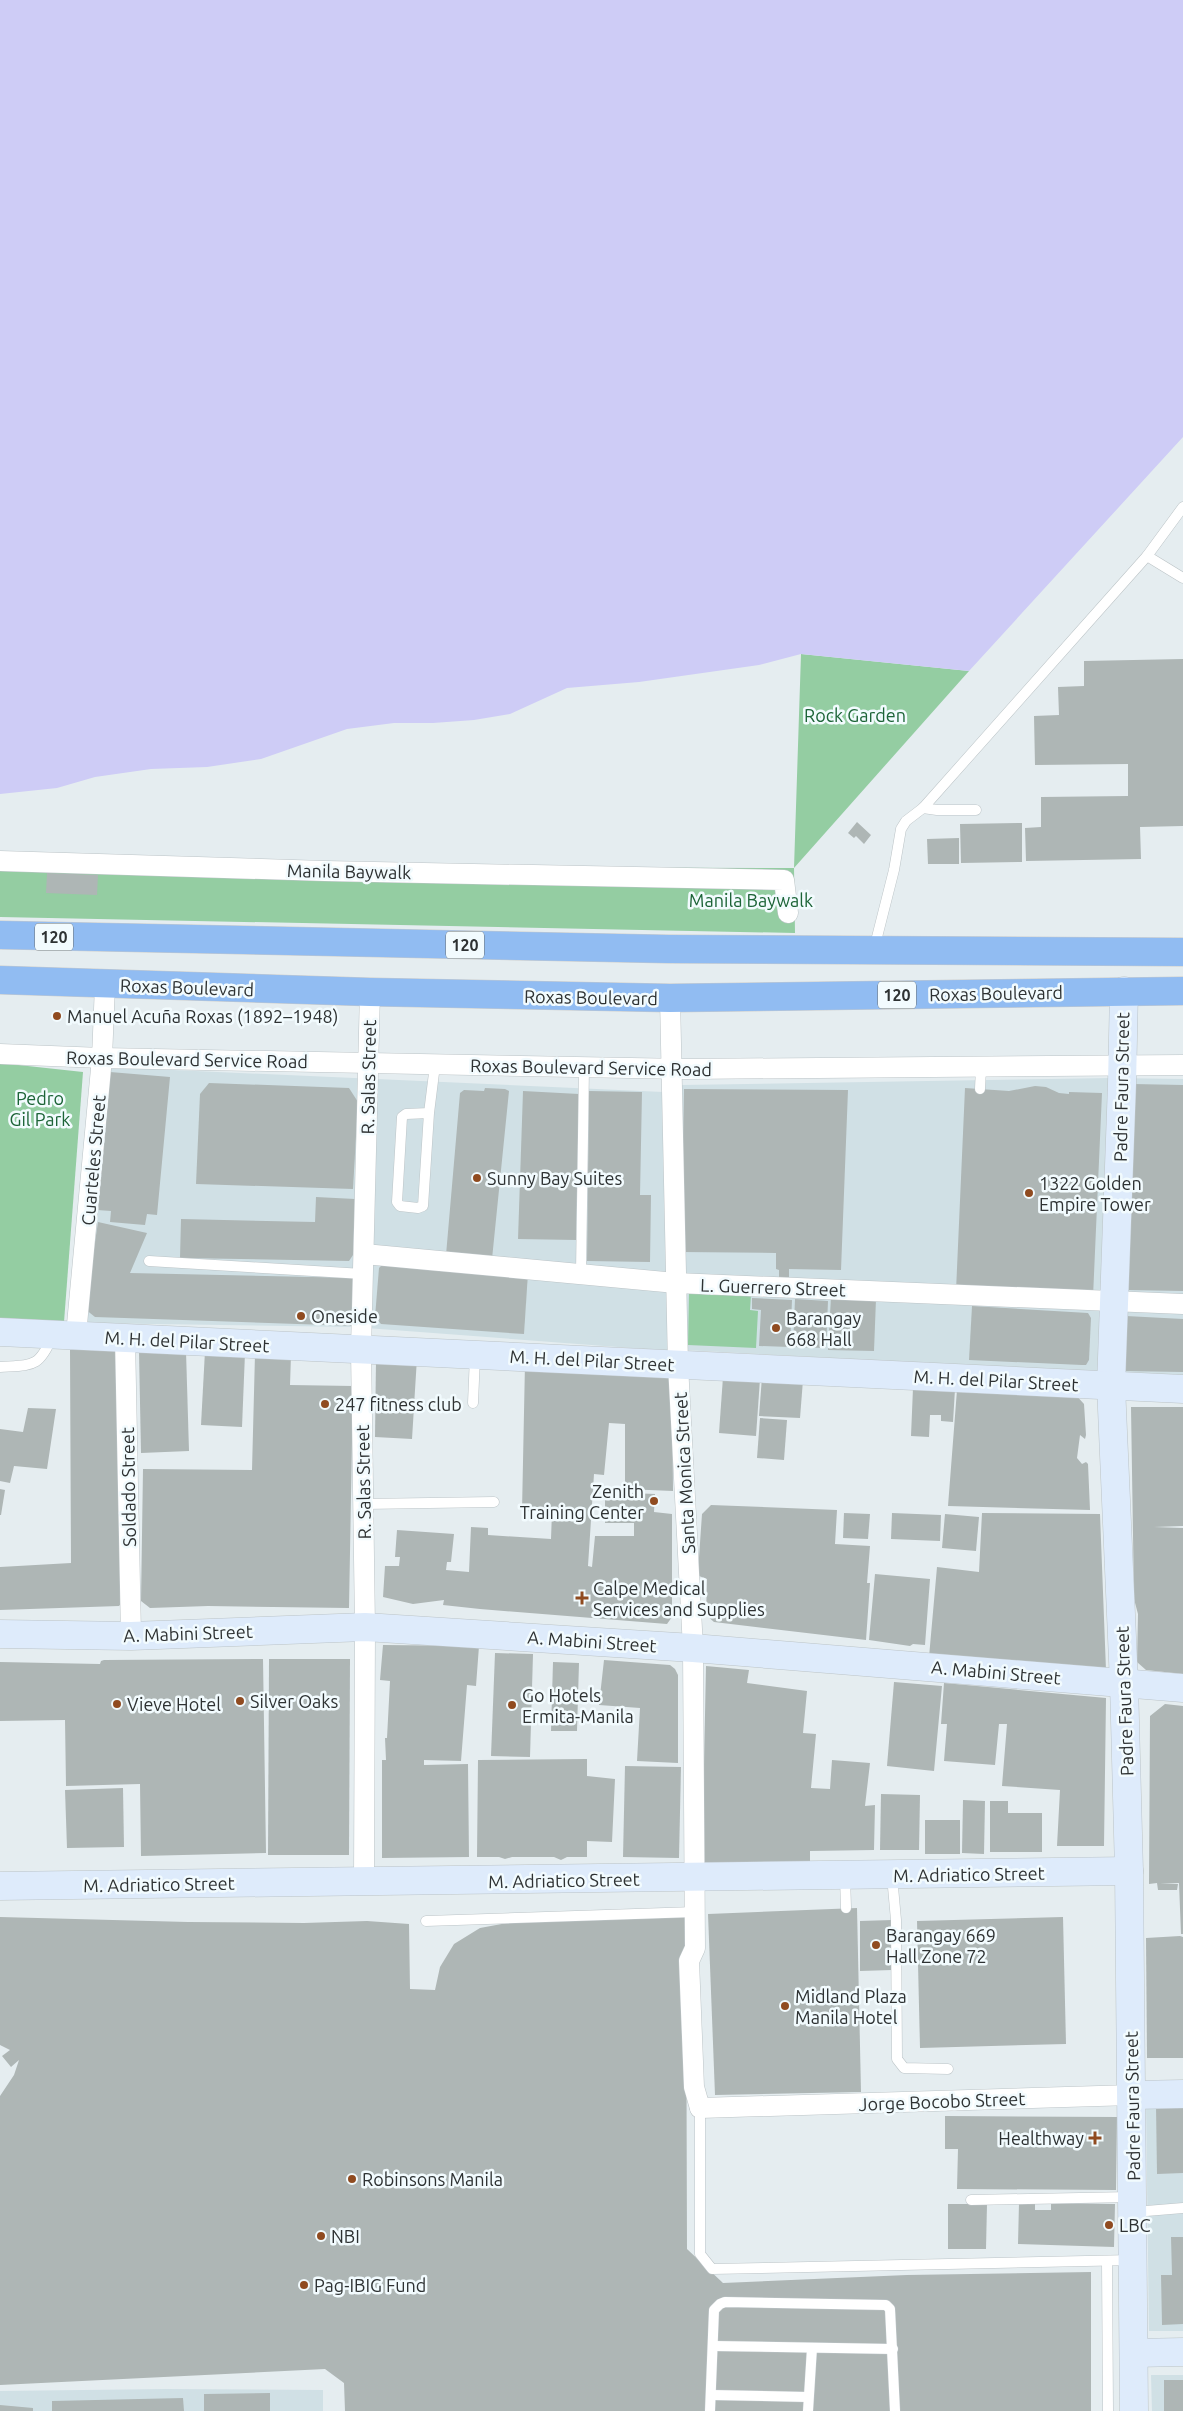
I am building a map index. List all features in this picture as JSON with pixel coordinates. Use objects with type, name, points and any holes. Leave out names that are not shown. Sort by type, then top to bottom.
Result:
[{"type":"highway","name":"120","points":[[0,936],[668,949],[1183,952]]},
{"type":"highway","name":"Roxas Boulevard","points":[[0,980],[105,985],[670,998],[1183,991]]},
{"type":"street","name":"Manila Baywalk","points":[[0,861],[335,871],[784,880],[788,913]]},
{"type":"street","name":"Cuarteles Street","points":[[65,1335],[102,1058],[105,985]]},
{"type":"street","name":"R. Salas Street","points":[[364,1882],[365,1627],[361,1349],[370,992]]},
{"type":"street","name":"Padre Faura Street","points":[[1124,992],[1111,1386],[1124,1683],[1132,2095],[1132,2205],[1120,2260],[1134,2352],[1134,2411]]},
{"type":"street","name":"Santa Monica Street","points":[[670,998],[678,1364],[694,1648],[695,1948],[688,1961],[694,2087],[700,2108]]},
{"type":"street","name":"Roxas Boulevard Service Road","points":[[0,1054],[102,1058],[672,1069],[1123,1067],[1183,1065]]},
{"type":"street","name":"L. Guerrero Street","points":[[364,1254],[676,1283],[1183,1304]]},
{"type":"street","name":"M. H. del Pilar Street","points":[[0,1332],[1183,1389]]},
{"type":"street","name":"Soldado Street","points":[[125,1338],[131,1636]]},
{"type":"street","name":"A. Mabini Street","points":[[0,1634],[131,1636],[365,1627],[694,1648],[1183,1688]]},
{"type":"street","name":"M. Adriatico Street","points":[[0,1886],[1129,1871]]},
{"type":"street","name":"Jorge Bocobo Street","points":[[700,2108],[1183,2094]]},
{"type":"street","points":[[1134,2352],[1183,2352]]},
{"type":"lane","points":[[874,950],[894,870],[901,829],[906,821],[924,808],[1147,556],[1183,507]]},
{"type":"lane","points":[[1147,556],[1183,578]]},
{"type":"lane","points":[[924,808],[976,810]]},
{"type":"lane","points":[[429,1113],[406,1114],[402,1117],[397,1202],[400,1206],[418,1208],[423,1206],[429,1113],[435,1065]]},
{"type":"lane","points":[[581,1274],[584,1067]]},
{"type":"lane","points":[[980,1089],[981,1068]]},
{"type":"lane","points":[[149,1261],[363,1274]]},
{"type":"lane","points":[[0,1367],[32,1365],[42,1358],[65,1335]]},
{"type":"lane","points":[[473,1403],[475,1355]]},
{"type":"lane","points":[[364,1504],[494,1502]]},
{"type":"lane","points":[[892,1875],[896,1920],[896,2059],[904,2068],[948,2069]]},
{"type":"lane","points":[[845,1876],[846,1908]]},
{"type":"lane","points":[[426,1921],[695,1912]]},
{"type":"lane","points":[[700,2108],[700,2254],[712,2269],[1120,2260],[1108,2411]]},
{"type":"lane","points":[[972,2200],[1183,2208]]},
{"type":"lane","points":[[710,2411],[714,2310],[725,2302],[882,2304],[890,2309],[895,2411]]},
{"type":"lane","points":[[712,2346],[893,2349]]},
{"type":"lane","points":[[808,2411],[812,2348]]},
{"type":"lane","points":[[711,2395],[808,2397]]},
{"type":"shaded area","points":[[107,1067],[663,1092],[671,1351],[353,1327],[84,1323]]},
{"type":"shaded area","points":[[1111,1078],[1183,1079],[1183,1377],[684,1350],[681,1085]]},
{"type":"shaded area","points":[[1183,2101],[1183,2331],[1149,2331],[1146,2102]]},
{"type":"shaded area","points":[[1151,2375],[1183,2375],[1183,2411],[1152,2411]]},
{"type":"shaded area","points":[[323,2390],[323,2411],[0,2411],[0,2391]]},
{"type":"green space","name":"Rock Garden","points":[[801,654],[969,671],[794,868]]},
{"type":"green space","name":"Manila Baywalk","points":[[0,855],[450,867],[794,868],[795,933],[0,917]]},
{"type":"green space","name":"Pedro Gil Park","points":[[0,1063],[83,1072],[64,1322],[0,1322]]},
{"type":"green space","points":[[689,1292],[751,1295],[750,1310],[758,1311],[756,1348],[688,1345]]},
{"type":"water","points":[[0,0],[1183,0],[1183,437],[969,671],[801,654],[759,665],[639,682],[567,688],[510,714],[474,720],[394,723],[347,729],[261,759],[207,767],[151,769],[95,777],[57,788],[0,794]]},
{"type":"building","points":[[1183,659],[1183,826],[1140,827],[1141,859],[1026,861],[1025,828],[1041,827],[1041,797],[1128,796],[1128,764],[1035,765],[1034,716],[1059,715],[1058,687],[1084,686],[1084,661]]},
{"type":"building","points":[[857,822],[871,835],[864,844],[856,836],[854,838],[848,833]]},
{"type":"building","points":[[1022,823],[1022,862],[961,863],[960,824]]},
{"type":"building","points":[[959,838],[959,864],[928,864],[927,839]]},
{"type":"building","points":[[47,873],[98,875],[97,895],[46,893]]},
{"type":"building","points":[[110,1072],[170,1077],[157,1215],[147,1214],[145,1225],[110,1222],[111,1211],[97,1210]]},
{"type":"building","points":[[209,1083],[349,1088],[358,1102],[353,1189],[196,1184],[200,1094]]},
{"type":"building","points":[[1133,1084],[1183,1085],[1183,1291],[1127,1290]]},
{"type":"building","name":"1322 Golden Empire Tower","points":[[1035,1086],[1046,1087],[1059,1093],[1102,1093],[1093,1297],[956,1291],[965,1088],[1009,1091]]},
{"type":"building","name":"Sunny Bay Suites","points":[[485,1088],[509,1091],[492,1259],[446,1255],[460,1093],[464,1090],[484,1091]]},
{"type":"building","points":[[684,1089],[848,1090],[841,1270],[789,1269],[789,1277],[779,1277],[779,1270],[776,1269],[776,1253],[681,1252]]},
{"type":"building","points":[[523,1091],[579,1094],[576,1240],[518,1239]]},
{"type":"building","points":[[589,1091],[642,1092],[640,1195],[651,1195],[650,1262],[587,1261]]},
{"type":"building","points":[[316,1197],[355,1199],[353,1255],[349,1261],[180,1258],[181,1219],[315,1222]]},
{"type":"building","points":[[98,1222],[147,1233],[130,1273],[358,1278],[356,1326],[95,1317],[85,1309]]},
{"type":"building","points":[[383,1264],[528,1273],[524,1334],[381,1324],[375,1317],[379,1268]]},
{"type":"building","points":[[831,1297],[876,1299],[874,1351],[828,1350]]},
{"type":"building","name":"Barangay 668 Hall","points":[[752,1298],[792,1300],[790,1347],[759,1346],[761,1310],[752,1309]]},
{"type":"building","points":[[795,1299],[828,1301],[826,1348],[793,1347]]},
{"type":"building","points":[[972,1306],[1088,1313],[1091,1318],[1089,1360],[1086,1365],[1082,1365],[969,1360]]},
{"type":"building","points":[[1126,1316],[1183,1319],[1183,1372],[1123,1371]]},
{"type":"building","points":[[70,1350],[116,1350],[124,1600],[119,1606],[0,1610],[0,1567],[71,1563]]},
{"type":"building","points":[[186,1351],[189,1451],[141,1453],[139,1352]]},
{"type":"building","points":[[205,1351],[245,1353],[242,1427],[201,1425]]},
{"type":"building","points":[[255,1354],[291,1355],[290,1385],[353,1386],[349,1608],[208,1606],[150,1608],[141,1601],[143,1469],[252,1470]]},
{"type":"building","points":[[417,1358],[412,1439],[375,1437],[376,1360]]},
{"type":"building","points":[[525,1363],[672,1378],[673,1491],[625,1489],[625,1424],[609,1423],[604,1475],[594,1474],[588,1566],[592,1567],[595,1536],[634,1536],[634,1523],[605,1523],[605,1492],[655,1494],[654,1512],[672,1514],[672,1617],[667,1624],[443,1605],[444,1600],[413,1604],[383,1597],[385,1566],[399,1566],[400,1557],[395,1557],[397,1530],[454,1534],[451,1562],[447,1562],[446,1570],[469,1572],[471,1527],[488,1528],[488,1535],[551,1539],[552,1512],[522,1511]]},
{"type":"building","points":[[723,1377],[760,1379],[756,1436],[719,1433]]},
{"type":"building","points":[[762,1377],[803,1380],[800,1418],[759,1416]]},
{"type":"building","points":[[913,1388],[955,1389],[953,1422],[941,1421],[941,1415],[930,1415],[929,1437],[911,1436]]},
{"type":"building","points":[[957,1390],[1074,1393],[1084,1404],[1086,1435],[1085,1439],[1080,1435],[1077,1458],[1082,1464],[1086,1462],[1088,1464],[1090,1510],[948,1506]]},
{"type":"building","points":[[1131,1407],[1183,1407],[1183,1526],[1154,1527],[1183,1528],[1183,1674],[1146,1670],[1137,1662],[1138,1614],[1134,1599]]},
{"type":"building","points":[[28,1408],[56,1409],[47,1469],[14,1466],[10,1483],[0,1481],[0,1429],[23,1432]]},
{"type":"building","points":[[760,1418],[787,1420],[784,1460],[757,1458]]},
{"type":"building","points":[[0,1489],[5,1490],[1,1515],[0,1515]]},
{"type":"building","points":[[711,1505],[837,1510],[835,1544],[870,1546],[867,1583],[870,1583],[866,1640],[714,1622],[706,1615],[707,1579],[699,1576],[698,1572],[702,1514]]},
{"type":"building","points":[[844,1513],[870,1514],[868,1539],[843,1538]]},
{"type":"building","points":[[892,1513],[941,1515],[940,1541],[891,1539]]},
{"type":"building","points":[[982,1513],[1100,1514],[1106,1670],[929,1657],[937,1567],[979,1572]]},
{"type":"building","points":[[945,1514],[979,1517],[976,1551],[942,1548]]},
{"type":"building","points":[[875,1574],[930,1579],[925,1645],[913,1644],[910,1646],[869,1640]]},
{"type":"building","points":[[383,1645],[479,1646],[476,1686],[467,1685],[461,1761],[424,1760],[424,1765],[468,1764],[469,1857],[382,1858],[382,1760],[386,1760],[385,1738],[387,1738],[390,1681],[380,1680]]},
{"type":"building","name":"Go Hotels Ermita-Manila","points":[[495,1653],[533,1654],[530,1757],[491,1756]]},
{"type":"building","points":[[263,1659],[266,1853],[141,1856],[140,1784],[66,1786],[65,1720],[0,1721],[0,1662],[100,1664],[104,1660]]},
{"type":"building","points":[[269,1659],[350,1659],[349,1855],[268,1855]]},
{"type":"building","points":[[604,1660],[670,1665],[675,1669],[678,1675],[678,1763],[637,1761],[640,1708],[599,1705]]},
{"type":"building","points":[[553,1662],[579,1663],[577,1731],[551,1731]]},
{"type":"building","points":[[706,1666],[749,1670],[747,1683],[807,1691],[803,1733],[816,1734],[811,1788],[830,1789],[832,1760],[870,1763],[865,1806],[875,1805],[874,1850],[810,1851],[810,1862],[702,1862]]},
{"type":"building","points":[[894,1682],[942,1686],[934,1771],[887,1766]]},
{"type":"building","points":[[944,1683],[1106,1698],[1104,1846],[1057,1846],[1060,1790],[1002,1786],[1007,1724],[999,1724],[995,1765],[944,1761],[947,1724],[941,1724]]},
{"type":"building","points":[[1165,1704],[1183,1706],[1183,1934],[1181,1934],[1179,1883],[1160,1883],[1178,1884],[1177,1890],[1158,1890],[1157,1883],[1149,1884],[1150,1716]]},
{"type":"building","points":[[587,1759],[587,1776],[615,1779],[612,1842],[587,1841],[587,1857],[567,1857],[561,1860],[554,1857],[512,1857],[505,1859],[499,1857],[477,1857],[478,1760]]},
{"type":"building","points":[[625,1766],[681,1767],[679,1858],[623,1857]]},
{"type":"building","points":[[123,1788],[124,1847],[67,1848],[65,1790]]},
{"type":"building","points":[[881,1794],[920,1795],[919,1850],[880,1850]]},
{"type":"building","points":[[963,1800],[985,1801],[984,1854],[962,1853]]},
{"type":"building","points":[[990,1801],[1008,1801],[1008,1813],[1042,1813],[1042,1852],[990,1852]]},
{"type":"building","points":[[925,1820],[960,1820],[960,1854],[925,1854]]},
{"type":"building","name":"Midland Plaza Manila Hotel","points":[[857,1908],[861,2092],[715,2095],[708,1914]]},
{"type":"building","name":"Robinsons Manila","points":[[686,1916],[687,2249],[723,2283],[907,2275],[1091,2272],[1091,2411],[345,2411],[344,2383],[325,2369],[0,2385],[0,2096],[14,2075],[19,2060],[11,2067],[2,2056],[10,2050],[0,2045],[0,1917],[188,1922],[304,1923],[367,1921],[409,1924],[410,1989],[435,1990],[440,1967],[454,1944],[480,1928],[507,1923]]},
{"type":"building","points":[[1063,1917],[1066,2044],[920,2048],[917,1921]]},
{"type":"building","name":"Barangay 669 Hall Zone 72","points":[[892,1920],[892,1970],[860,1971],[860,1921]]},
{"type":"building","points":[[1183,1937],[1183,2058],[1147,2058],[1146,1938]]},
{"type":"building","points":[[1156,2106],[1183,2106],[1183,2173],[1157,2174]]},
{"type":"building","points":[[945,2116],[1117,2117],[1116,2190],[957,2189],[958,2149],[945,2149]]},
{"type":"building","points":[[1019,2203],[1035,2203],[1035,2210],[1051,2210],[1051,2203],[1115,2204],[1114,2247],[1018,2244]]},
{"type":"building","points":[[948,2204],[987,2204],[986,2249],[948,2249]]},
{"type":"building","points":[[1171,2237],[1183,2237],[1183,2324],[1162,2325],[1161,2275],[1172,2275]]},
{"type":"building","points":[[1164,2380],[1183,2380],[1183,2411],[1164,2411]]},
{"type":"building","points":[[270,2393],[270,2411],[204,2411],[204,2394]]},
{"type":"building","points":[[183,2398],[184,2411],[52,2411],[52,2401]]},
{"type":"building","points":[[0,2405],[33,2408],[33,2411],[0,2411]]},
{"type":"place","name":"Manuel Acuña Roxas (1892–1948)","points":[[57,1016]]},
{"type":"place","name":"Sunny Bay Suites","points":[[477,1178]]},
{"type":"place","name":"1322 Golden Empire Tower","points":[[1029,1193]]},
{"type":"place","name":"Oneside","points":[[301,1316]]},
{"type":"place","name":"Barangay 668 Hall","points":[[776,1328]]},
{"type":"place","name":"247 fitness club","points":[[325,1404]]},
{"type":"place","name":"Zenith Training Center","points":[[654,1501]]},
{"type":"place","name":"Calpe Medical Services and Supplies","points":[[582,1598]]},
{"type":"place","name":"Silver Oaks","points":[[240,1701]]},
{"type":"place","name":"Vieve Hotel","points":[[117,1704]]},
{"type":"place","name":"Go Hotels Ermita-Manila","points":[[512,1705]]},
{"type":"place","name":"Barangay 669 Hall Zone 72","points":[[876,1945]]},
{"type":"place","name":"Midland Plaza Manila Hotel","points":[[785,2006]]},
{"type":"place","name":"Healthway","points":[[1095,2138]]},
{"type":"place","name":"Robinsons Manila","points":[[352,2179]]},
{"type":"place","name":"LBC","points":[[1109,2225]]},
{"type":"place","name":"NBI","points":[[321,2236]]},
{"type":"place","name":"Pag-IBIG Fund","points":[[304,2285]]}]
